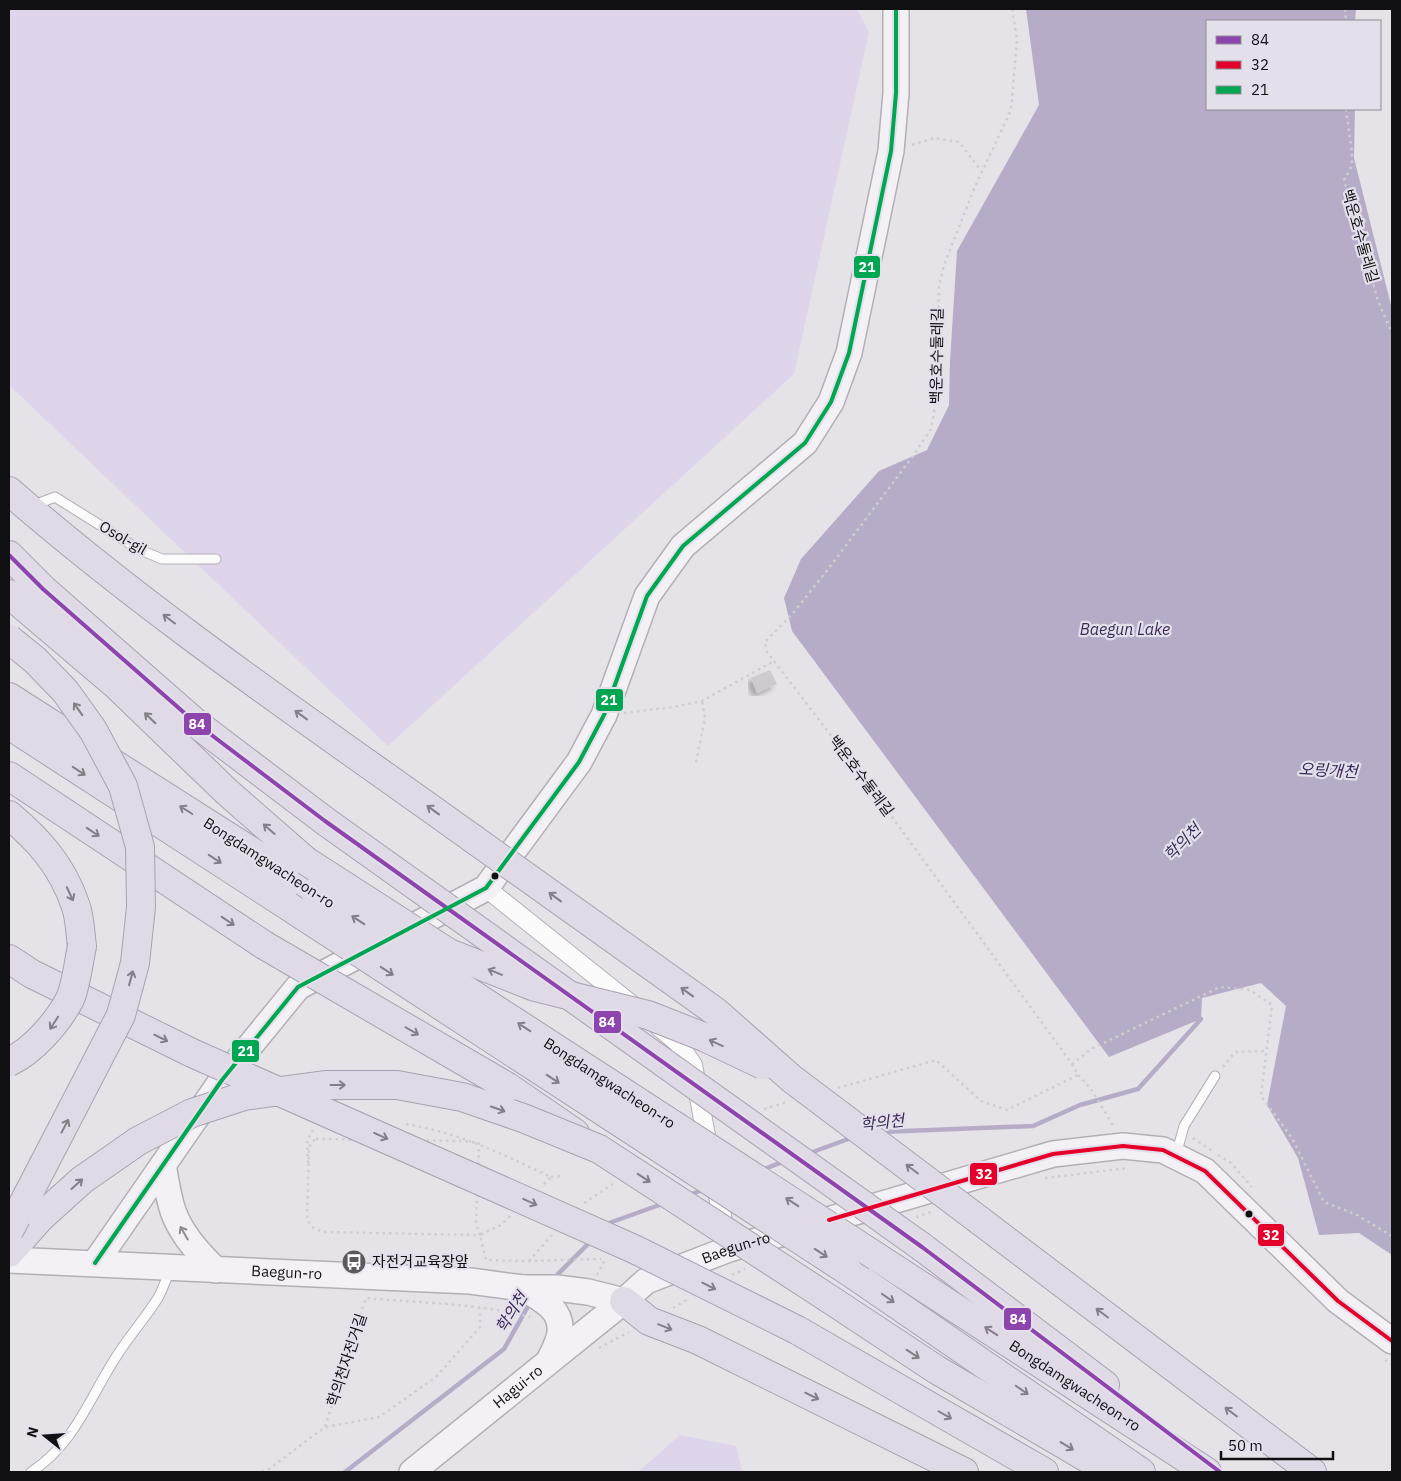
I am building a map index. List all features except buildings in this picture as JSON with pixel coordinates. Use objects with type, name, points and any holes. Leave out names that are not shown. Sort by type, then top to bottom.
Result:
[{"type":"highway","points":[[9,491],[60,536],[200,642],[716,1012],[792,1078],[1312,1472]]},
{"type":"highway","name":"Bongdamgwacheon-ro","points":[[9,555],[43,589],[197,724],[325,821],[922,1247],[1220,1472]]},
{"type":"highway","points":[[12,595],[115,684],[227,792],[306,861],[449,953],[535,988],[648,1015],[704,1037],[792,1078]]},
{"type":"highway","points":[[9,639],[66,691],[93,730],[122,786],[140,846],[141,907],[135,963],[121,1014],[9,1231]]},
{"type":"highway","name":"Bongdamgwacheon-ro","points":[[9,697],[315,892],[1208,1472]]},
{"type":"highway","name":"Bongdamgwacheon-ro","points":[[9,725],[848,1270],[1141,1472]]},
{"type":"highway","points":[[9,776],[264,945],[508,1088],[937,1370],[1111,1472]]},
{"type":"highway","points":[[9,815],[32,834],[59,868],[76,905],[82,946],[70,998],[49,1030],[9,1062]]},
{"type":"highway","points":[[9,959],[32,974],[192,1053],[634,1249],[797,1330],[1044,1472]]},
{"type":"highway","points":[[9,1253],[42,1217],[82,1180],[138,1140],[192,1113],[244,1096],[325,1085],[397,1085],[462,1097],[523,1118],[599,1149]]},
{"type":"highway","points":[[624,1301],[649,1321],[698,1340],[964,1472]]},
{"type":"street","points":[[94,1263],[222,1080],[298,987],[486,888],[578,762],[604,715],[647,596],[683,546],[806,443],[831,402],[849,353],[890,151],[896,93],[896,9]]},
{"type":"street","points":[[486,888],[678,1042],[693,1065],[713,1176],[729,1249]]},
{"type":"street","name":"Baegun-ro","points":[[9,1260],[470,1281],[523,1288],[555,1299],[588,1292],[624,1301],[646,1281],[729,1249],[1054,1154],[1123,1146],[1162,1150],[1205,1171],[1338,1301],[1392,1341]]},
{"type":"street","points":[[163,1165],[173,1211],[185,1235],[198,1254],[216,1270]]},
{"type":"street","points":[[550,1361],[560,1331],[555,1299]]},
{"type":"street","name":"Hagui-ro","points":[[412,1472],[624,1301]]},
{"type":"lane","name":"Osol-gil","points":[[37,504],[55,497],[138,549],[162,559],[216,559]]},
{"type":"lane","points":[[1176,1156],[1184,1126],[1215,1076]]},
{"type":"lane","points":[[31,1472],[41,1466],[64,1444],[92,1401],[117,1355],[158,1297],[172,1268]]},
{"type":"path","name":"백운호수둘레길","points":[[1012,9],[1016,39],[1011,110],[951,245],[939,287],[937,395],[931,429],[829,568],[794,612],[765,642],[766,652],[867,783],[1073,1063],[1078,1075],[1091,1089],[1115,1129]]},
{"type":"path","name":"백운호수둘레길","points":[[1346,110],[1352,166],[1344,180],[1378,301],[1392,333]]},
{"type":"path","points":[[890,151],[934,138],[959,142],[982,172]]},
{"type":"path","points":[[604,715],[673,708],[702,701],[774,661]]},
{"type":"path","points":[[696,762],[704,718],[702,701]]},
{"type":"path","points":[[1073,1063],[1091,1049],[1220,988],[1250,990],[1272,1005],[1261,1096],[1292,1138],[1324,1202],[1357,1215],[1392,1236]]},
{"type":"path","points":[[1215,1076],[1235,1052],[1266,1050]]},
{"type":"path","points":[[936,1060],[981,1101],[1007,1110],[1078,1075]]},
{"type":"path","points":[[308,1163],[307,1219],[312,1227],[322,1232],[480,1236],[476,1224]]},
{"type":"path","points":[[551,1177],[562,1176]]},
{"type":"path","points":[[486,1260],[587,1259]]},
{"type":"path","name":"학의천자전거길","points":[[262,1472],[269,1469],[325,1427],[366,1298],[480,1308]]},
{"type":"path","points":[[325,1427],[379,1417],[436,1377],[480,1327],[480,1308],[514,1313]]},
{"type":"shaded area","points":[[9,9],[857,9],[869,32],[794,374],[388,746],[9,385]]},
{"type":"shaded area","points":[[680,1435],[736,1446],[742,1472],[638,1472]]},
{"type":"water","name":"Baegun Lake","points":[[1026,9],[1356,9],[1355,20],[1206,20],[1206,110],[1355,110],[1354,158],[1392,309],[1392,1255],[1359,1233],[1319,1235],[1298,1158],[1267,1105],[1286,1006],[1261,983],[1202,998],[1201,1019],[1109,1057],[792,631],[784,598],[801,559],[879,471],[927,450],[949,405],[957,251],[1039,105]]},
{"type":"waterway","name":"학의천","points":[[881,1132],[1033,1126],[1080,1105],[1138,1089],[1201,1019],[1197,1016]]},
{"type":"waterway","name":"학의천","points":[[807,1154],[854,1137]]},
{"type":"waterway","name":"학의천","points":[[762,1170],[785,1161]]},
{"type":"waterway","name":"학의천","points":[[689,1195],[705,1189]]},
{"type":"waterway","name":"학의천","points":[[605,1227],[609,1223],[665,1203]]},
{"type":"waterway","name":"학의천","points":[[552,1280],[591,1241]]},
{"type":"waterway","name":"학의천","points":[[345,1472],[504,1349],[531,1301]]},
{"type":"transit line","name":"21","points":[[95,1263],[222,1080],[298,987],[486,888],[579,762],[604,715],[647,596],[683,546],[805,443],[831,402],[849,353],[891,151],[896,93],[896,9]]},
{"type":"transit line","name":"84","points":[[9,555],[43,589],[197,724],[325,821],[922,1247],[1220,1472]]},
{"type":"transit line","name":"32","points":[[829,1220],[1053,1154],[1123,1146],[1163,1150],[1205,1171],[1338,1301],[1392,1341]]},
{"type":"place","name":"자전거교육장앞","points":[[354,1262]]},
{"type":"water label","name":"오링개천","points":[[1328,770]]}]
